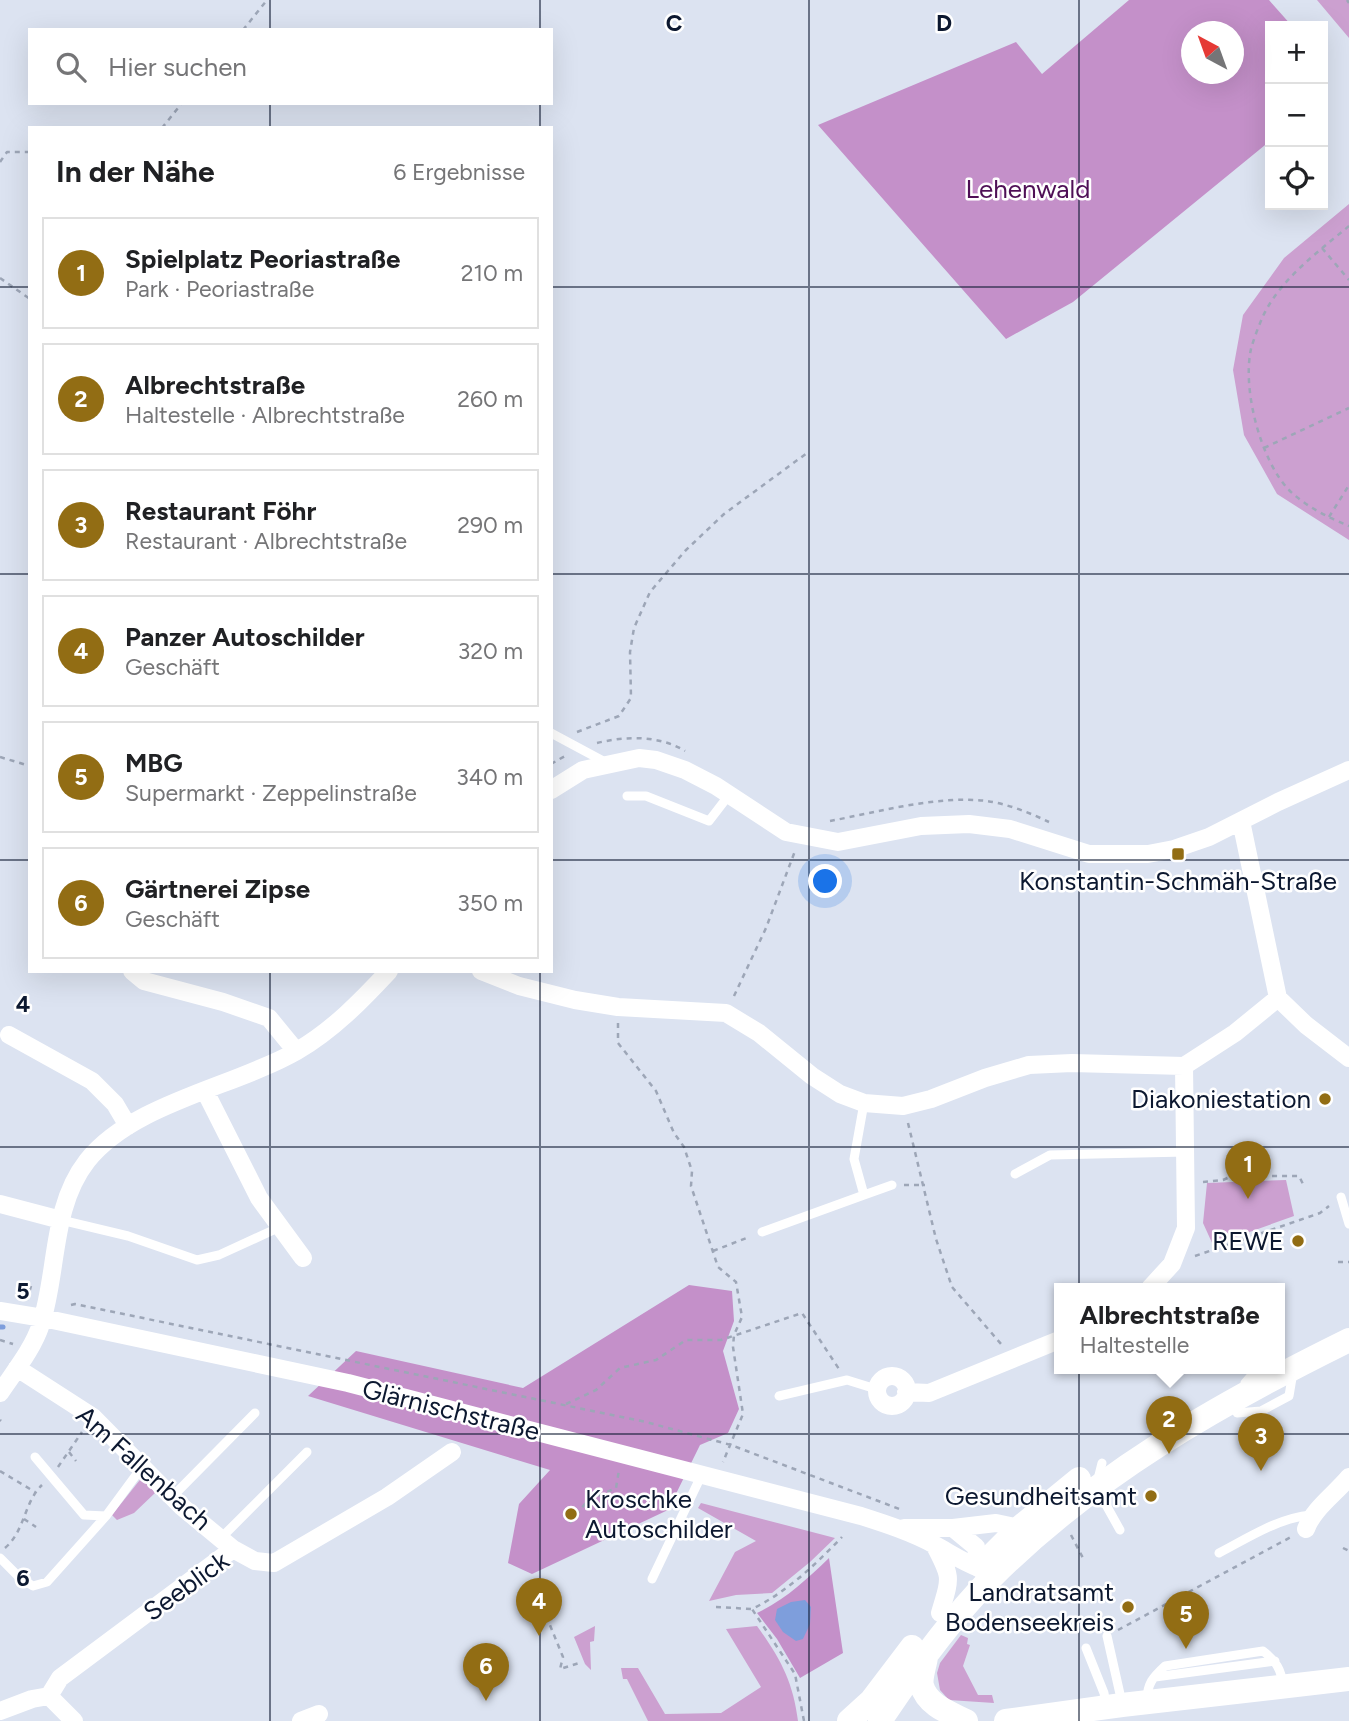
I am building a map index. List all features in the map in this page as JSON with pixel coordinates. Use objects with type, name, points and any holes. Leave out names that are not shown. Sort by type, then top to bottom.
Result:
[{"type":"main road","points":[[1286,1362],[1349,1322]]},
{"type":"main road","points":[[1286,1362],[1349,1340]]},
{"type":"main road","points":[[849,1721],[870,1701],[940,1613],[1045,1528],[1099,1475],[1153,1429],[1248,1374]]},
{"type":"main road","points":[[880,1721],[1019,1528],[1099,1475],[1231,1401],[1269,1374]]},
{"type":"main road","points":[[926,1655],[922,1685],[930,1700],[944,1711],[966,1721]]},
{"type":"main road","points":[[1006,1721],[1349,1679]]},
{"type":"street","points":[[553,789],[583,770],[639,758],[656,760],[685,770],[786,832],[838,842],[921,826],[969,824],[1010,829],[1089,854],[1148,854],[1174,849],[1209,836],[1349,770]]},
{"type":"street","points":[[1241,821],[1278,998],[1306,1025],[1349,1058]]},
{"type":"street","points":[[134,973],[144,981],[223,1002],[269,1018],[296,1051]]},
{"type":"street","points":[[0,1393],[41,1326],[61,1220],[72,1186],[85,1163],[104,1142],[128,1126],[296,1051],[347,1016],[387,973]]},
{"type":"street","points":[[486,973],[519,986],[575,1000],[618,1007],[726,1013],[759,1033],[812,1076],[840,1094],[864,1103],[903,1106],[1029,1066],[1072,1063],[1184,1066],[1235,1032],[1278,998]]},
{"type":"street","points":[[9,1035],[92,1081],[115,1104],[128,1126]]},
{"type":"street","points":[[1155,1283],[1172,1264],[1186,1228],[1184,1066]]},
{"type":"street","points":[[205,1091],[259,1198],[303,1258]]},
{"type":"street","points":[[0,1204],[61,1220]]},
{"type":"street","name":"Glärnischstraße","points":[[0,1311],[348,1383],[702,1474],[897,1527],[985,1574]]},
{"type":"street","points":[[876,1389],[882,1379],[892,1375],[904,1382],[906,1392],[929,1393],[1054,1342]]},
{"type":"street","name":"Am Fallenbach","points":[[17,1368],[93,1417],[172,1497],[227,1543]]},
{"type":"street","name":"Seeblick","points":[[48,1696],[60,1678],[227,1543],[255,1561],[274,1563],[387,1497],[452,1452]]},
{"type":"street","points":[[1309,1522],[1349,1477]]},
{"type":"street","name":"Glärnischstraße","points":[[897,1527],[953,1528],[996,1523],[1019,1528]]},
{"type":"street","points":[[953,1528],[976,1547],[985,1574]]},
{"type":"street","points":[[933,1544],[945,1565],[950,1581],[940,1613]]},
{"type":"street","points":[[0,1710],[48,1696],[74,1721]]},
{"type":"street","points":[[301,1721],[318,1714]]},
{"type":"lane","points":[[556,735],[607,763]]},
{"type":"lane","points":[[628,796],[646,796],[709,821],[729,795]]},
{"type":"lane","points":[[864,1103],[854,1159],[864,1195]]},
{"type":"lane","points":[[1015,1174],[1050,1156],[1186,1152]]},
{"type":"lane","points":[[762,1231],[892,1185]]},
{"type":"lane","points":[[1341,1197],[1349,1224]]},
{"type":"lane","points":[[61,1220],[128,1236],[197,1260],[219,1255],[280,1227]]},
{"type":"lane","points":[[1231,1401],[1253,1374]]},
{"type":"lane","points":[[779,1396],[847,1380],[876,1389]]},
{"type":"lane","points":[[172,1497],[255,1413]]},
{"type":"lane","points":[[227,1543],[307,1452]]},
{"type":"lane","points":[[35,1457],[84,1515],[106,1516]]},
{"type":"lane","points":[[0,1558],[20,1578],[33,1586],[47,1582],[106,1516],[142,1467]]},
{"type":"lane","points":[[652,1579],[702,1474]]},
{"type":"lane","points":[[1099,1475],[1120,1530]]},
{"type":"lane","points":[[1219,1553],[1296,1516],[1309,1522]]},
{"type":"lane","points":[[1107,1636],[1114,1706]]},
{"type":"lane","points":[[1086,1648],[1104,1693],[1114,1706]]},
{"type":"lane","points":[[1147,1702],[1147,1688],[1153,1677],[1275,1661],[1284,1686]]},
{"type":"path","points":[[245,28],[267,0]]},
{"type":"path","points":[[164,126],[180,105]]},
{"type":"path","points":[[0,162],[8,152],[28,152]]},
{"type":"path","points":[[1349,226],[1287,281],[1265,313],[1251,351],[1250,390],[1263,449],[1290,490],[1329,517],[1349,526]]},
{"type":"path","points":[[1322,248],[1349,280]]},
{"type":"path","points":[[0,278],[28,298]]},
{"type":"path","points":[[1263,449],[1349,408]]},
{"type":"path","points":[[556,735],[619,716],[631,698],[629,652],[634,628],[650,592],[685,551],[724,514],[807,453]]},
{"type":"path","points":[[1329,517],[1349,485]]},
{"type":"path","points":[[553,763],[578,748],[624,738],[674,744],[694,756]]},
{"type":"path","points":[[0,757],[28,764]]},
{"type":"path","points":[[824,823],[925,804],[965,800],[989,802],[1034,815],[1056,825]]},
{"type":"path","points":[[726,1013],[766,928],[801,835]]},
{"type":"path","points":[[618,1007],[618,1043],[656,1091],[674,1133],[684,1147],[692,1171],[691,1186],[718,1267],[736,1282],[742,1317],[734,1335],[733,1347],[743,1414],[731,1445]]},
{"type":"path","points":[[903,1106],[925,1185],[936,1238],[952,1287],[1014,1360]]},
{"type":"path","points":[[1186,1184],[1223,1180],[1232,1176],[1299,1175],[1304,1186]]},
{"type":"path","points":[[892,1185],[925,1185]]},
{"type":"path","points":[[1172,1264],[1320,1213],[1341,1197]]},
{"type":"path","points":[[713,1251],[762,1231]]},
{"type":"path","points":[[1338,1262],[1349,1262]]},
{"type":"path","points":[[43,1318],[75,1304],[646,1422],[731,1445],[910,1515]]},
{"type":"path","points":[[564,1405],[596,1390],[621,1368],[656,1360],[686,1340],[721,1340],[802,1314],[847,1380]]},
{"type":"path","points":[[0,1552],[12,1542],[35,1492],[52,1476],[86,1427]]},
{"type":"path","points":[[69,1451],[76,1461]]},
{"type":"path","points":[[570,1523],[588,1500],[615,1488],[623,1454]]},
{"type":"path","points":[[0,1471],[35,1492]]},
{"type":"path","points":[[24,1519],[36,1527]]},
{"type":"path","points":[[1107,1636],[1309,1522]]},
{"type":"path","points":[[716,1607],[752,1609],[772,1599],[804,1574],[842,1536]]},
{"type":"path","points":[[1071,1536],[1084,1560]]},
{"type":"path","points":[[1343,1548],[1349,1550]]},
{"type":"path","points":[[542,1581],[537,1584],[536,1591],[563,1657],[560,1669],[579,1663]]},
{"type":"path","points":[[752,1609],[795,1674],[804,1721]]},
{"type":"path","points":[[802,1706],[807,1704]]},
{"type":"shaded area","points":[[1317,0],[1349,0],[1349,38]]},
{"type":"shaded area","points":[[1349,204],[1349,540],[1277,494],[1244,435],[1233,370],[1243,315],[1284,258]]},
{"type":"shaded area","points":[[1286,1180],[1294,1216],[1213,1245],[1203,1223],[1207,1183]]},
{"type":"shaded area","points":[[143,1476],[155,1493],[134,1513],[117,1520],[112,1515]]},
{"type":"shaded area","points":[[701,1503],[835,1538],[772,1593],[736,1595],[709,1601],[735,1552],[756,1541],[698,1508]]},
{"type":"shaded area","points":[[595,1626],[594,1641],[590,1642],[591,1670],[585,1664],[574,1637]]},
{"type":"shaded area","points":[[757,1626],[784,1670],[793,1694],[798,1721],[648,1721],[627,1679],[623,1679],[621,1668],[638,1668],[665,1714],[721,1713],[761,1687],[726,1629]]},
{"type":"shaded area","points":[[961,1635],[968,1638],[967,1644],[970,1645],[963,1666],[978,1695],[992,1695],[994,1703],[949,1700],[940,1690],[937,1673],[940,1663]]},
{"type":"green space","name":"Lehenwald","points":[[1129,0],[1269,0],[1288,21],[1265,21],[1265,145],[1073,302],[1006,339],[818,125],[1016,42],[1042,74]]},
{"type":"green space","points":[[689,1285],[732,1291],[734,1321],[723,1351],[739,1409],[728,1433],[700,1445],[668,1510],[532,1574],[508,1563],[519,1504],[550,1470],[308,1396],[356,1351],[523,1388]]},
{"type":"green space","points":[[829,1558],[843,1653],[800,1678],[777,1639],[757,1613],[786,1595]]},
{"type":"water","points":[[805,1600],[811,1607],[810,1624],[803,1639],[796,1641],[783,1632],[775,1620],[777,1609],[791,1602]]},
{"type":"place","name":"Konstantin-Schmäh-Straße","points":[[1178,854]]},
{"type":"place","name":"Diakoniestation","points":[[1325,1099]]},
{"type":"place","name":"Spielplatz Peoriastraße","points":[[1248,1199]]},
{"type":"place","name":"REWE","points":[[1298,1241]]},
{"type":"place","name":"Albrechtstraße","points":[[1169,1454]]},
{"type":"place","name":"Restaurant Föhr","points":[[1261,1471]]},
{"type":"place","name":"Gesundheitsamt","points":[[1151,1496]]},
{"type":"place","name":"Kroschke Autoschilder","points":[[571,1514]]},
{"type":"place","name":"Landratsamt Bodenseekreis","points":[[1128,1607]]},
{"type":"place","name":"Panzer Autoschilder","points":[[539,1636]]},
{"type":"place","name":"MBG","points":[[1186,1649]]},
{"type":"place","name":"Gärtnerei Zipse","points":[[486,1701]]}]
